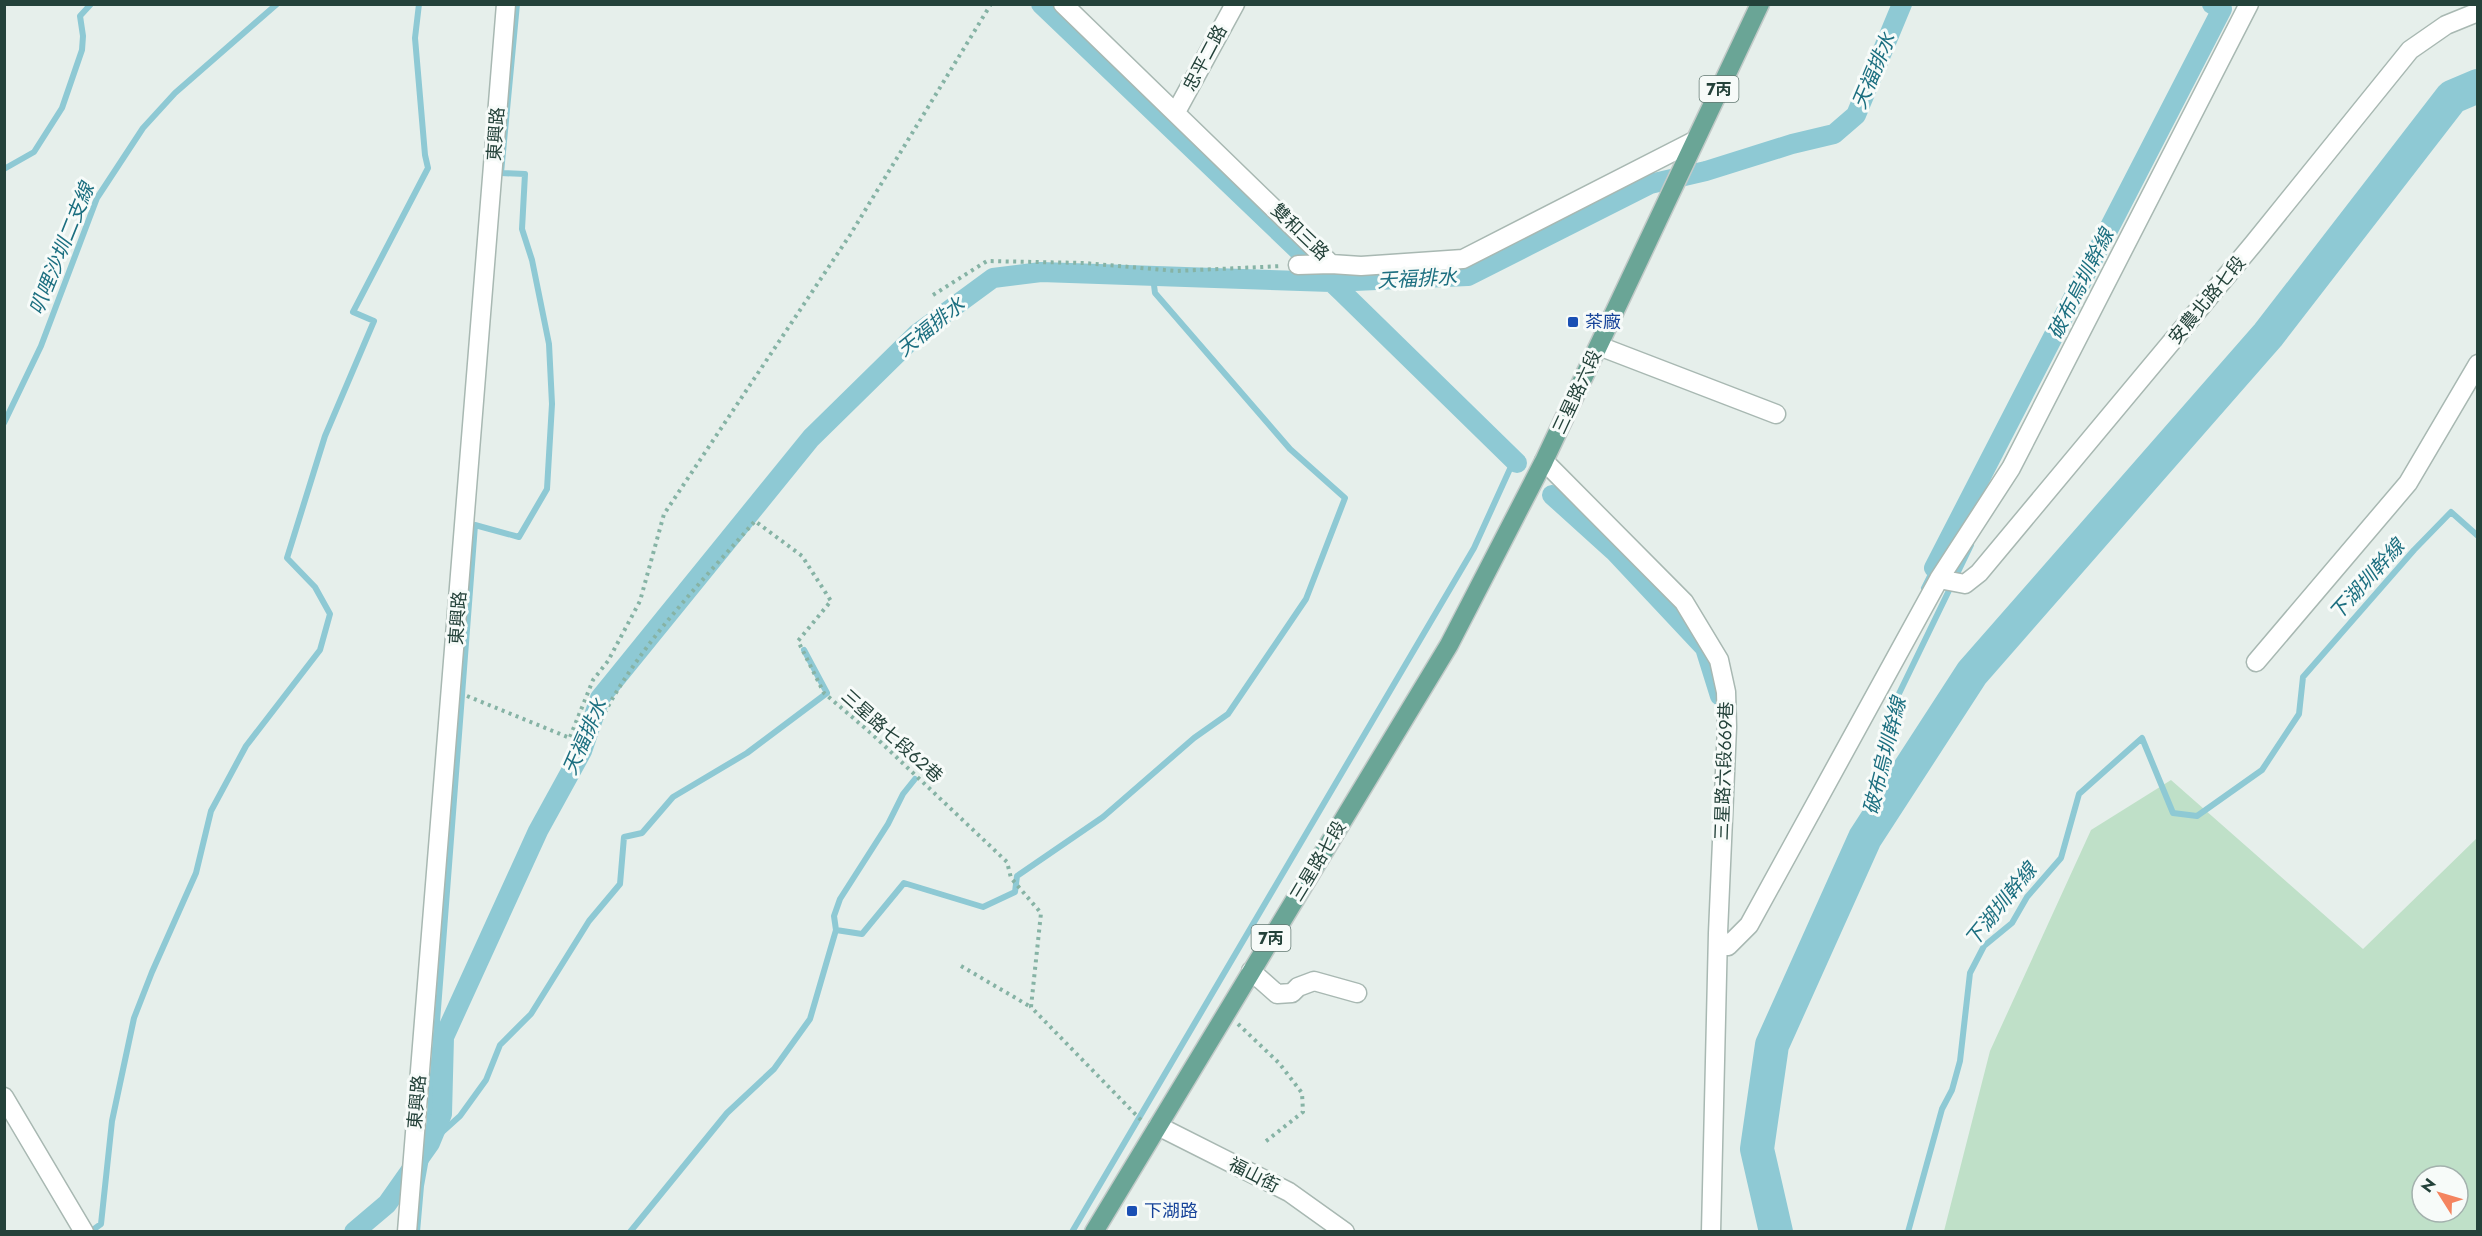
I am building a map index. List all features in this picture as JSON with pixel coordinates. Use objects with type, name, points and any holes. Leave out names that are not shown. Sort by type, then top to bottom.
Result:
[{"type":"main road","name":"三星路六段","points":[[1449,645],[1537,474],[1760,4]]},
{"type":"main road","name":"三星路七段","points":[[1094,1232],[1449,645]]},
{"type":"street","name":"東興路","points":[[407,1232],[506,4]]},
{"type":"street","name":"雙和三路","points":[[1063,4],[1176,112],[1315,264],[1362,266],[1464,259],[1694,141]]},
{"type":"street","name":"忠平二路","points":[[1176,112],[1234,4]]},
{"type":"street","points":[[1718,933],[1720,941],[1728,946],[1749,925],[1939,579],[2011,468],[2249,4]]},
{"type":"street","name":"安農北路七段","points":[[1939,579],[1965,584],[1979,573],[2246,253],[2410,50],[2446,25],[2478,12]]},
{"type":"street","points":[[1599,346],[1776,414]]},
{"type":"street","points":[[2256,662],[2408,483],[2478,364]]},
{"type":"street","name":"三星路六段669巷","points":[[1537,474],[1684,602],[1719,660],[1726,692],[1727,727],[1718,933],[1711,1232]]},
{"type":"street","points":[[1251,971],[1277,994],[1292,993],[1298,987],[1314,981],[1357,993]]},
{"type":"street","points":[[4,1097],[84,1232]]},
{"type":"street","name":"福山街","points":[[1156,1130],[1289,1192],[1344,1232]]},
{"type":"path","points":[[452,689],[572,737],[593,680],[608,661],[640,601],[664,514],[850,235],[991,4]]},
{"type":"path","points":[[933,295],[987,261],[1084,263],[1176,270],[1315,264]]},
{"type":"path","name":"三星路七段62巷","points":[[572,737],[594,730],[608,704],[651,642],[755,521],[802,556],[831,601],[798,641],[824,693],[873,735],[1007,862],[1011,878],[1041,913],[1031,1007]]},
{"type":"path","points":[[961,966],[1031,1007],[1156,1130]]},
{"type":"path","points":[[1227,1013],[1279,1064],[1302,1093],[1303,1112],[1265,1142]]},
{"type":"green space","points":[[2171,780],[2363,949],[2477,838],[2477,1231],[1944,1231],[1990,1051],[2091,830]]},
{"type":"waterway","points":[[4,169],[34,152],[62,108],[82,50],[83,36],[80,16],[91,4]]},
{"type":"waterway","name":"叭哩沙圳二支線","points":[[4,423],[41,346],[97,198],[143,128],[175,93],[277,4]]},
{"type":"waterway","points":[[90,1232],[101,1224],[112,1121],[134,1018],[196,873],[211,811],[246,746],[320,650],[330,614],[315,587],[287,558],[325,436],[374,321],[353,312],[428,168],[415,38],[419,4]]},
{"type":"waterway","points":[[417,1232],[421,1186],[427,1153],[475,525],[519,537],[547,489],[552,404],[549,344],[532,260],[522,229],[525,174],[501,173],[517,4]]},
{"type":"waterway","points":[[1041,4],[1517,463]]},
{"type":"waterway","name":"天福排水","points":[[354,1232],[387,1204],[430,1143],[442,1114],[444,1037],[538,831],[582,751],[600,698],[811,438],[918,333],[993,278],[1041,272],[1331,282],[1468,276],[1650,184],[1706,171],[1792,144],[1834,134],[1856,115],[1902,4]]},
{"type":"waterway","name":"破布烏圳幹線","points":[[1934,568],[2222,9],[2212,4]]},
{"type":"waterway","name":"破布烏圳幹線","points":[[2222,9],[2225,4]]},
{"type":"waterway","points":[[1776,1232],[1757,1149],[1772,1045],[1865,838],[1972,673],[2268,335],[2452,97],[2478,86]]},
{"type":"waterway","points":[[630,1232],[727,1113],[774,1069],[810,1019],[836,930],[862,934],[904,883],[983,907],[1015,892],[1017,876],[1103,817],[1194,738],[1228,714],[1306,599],[1345,498],[1290,449],[1155,293],[1153,277]]},
{"type":"waterway","points":[[1072,1232],[1474,548],[1514,460]]},
{"type":"waterway","points":[[1552,495],[1614,551],[1705,648],[1720,696]]},
{"type":"waterway","name":"下湖圳幹線","points":[[1908,1232],[1942,1109],[1952,1090],[1960,1061],[1970,973],[1984,946],[2012,923],[2027,897],[2061,858],[2079,794],[2142,738],[2173,813],[2197,816],[2262,770],[2299,714],[2303,677],[2414,550],[2451,512],[2478,536]]},
{"type":"waterway","name":"破布烏圳幹線","points":[[1865,838],[1884,736],[1893,706],[1971,545]]},
{"type":"waterway","points":[[1924,588],[1934,568]]},
{"type":"waterway","points":[[430,1143],[460,1116],[486,1080],[500,1045],[531,1014],[589,921],[620,884],[624,837],[642,833],[673,797],[747,753],[827,693],[804,650]]},
{"type":"waterway","points":[[836,930],[834,916],[840,899],[888,824],[903,794],[915,779]]},
{"type":"place","name":"茶廠","points":[[1573,322]]},
{"type":"place","name":"下湖路","points":[[1132,1211]]}]
